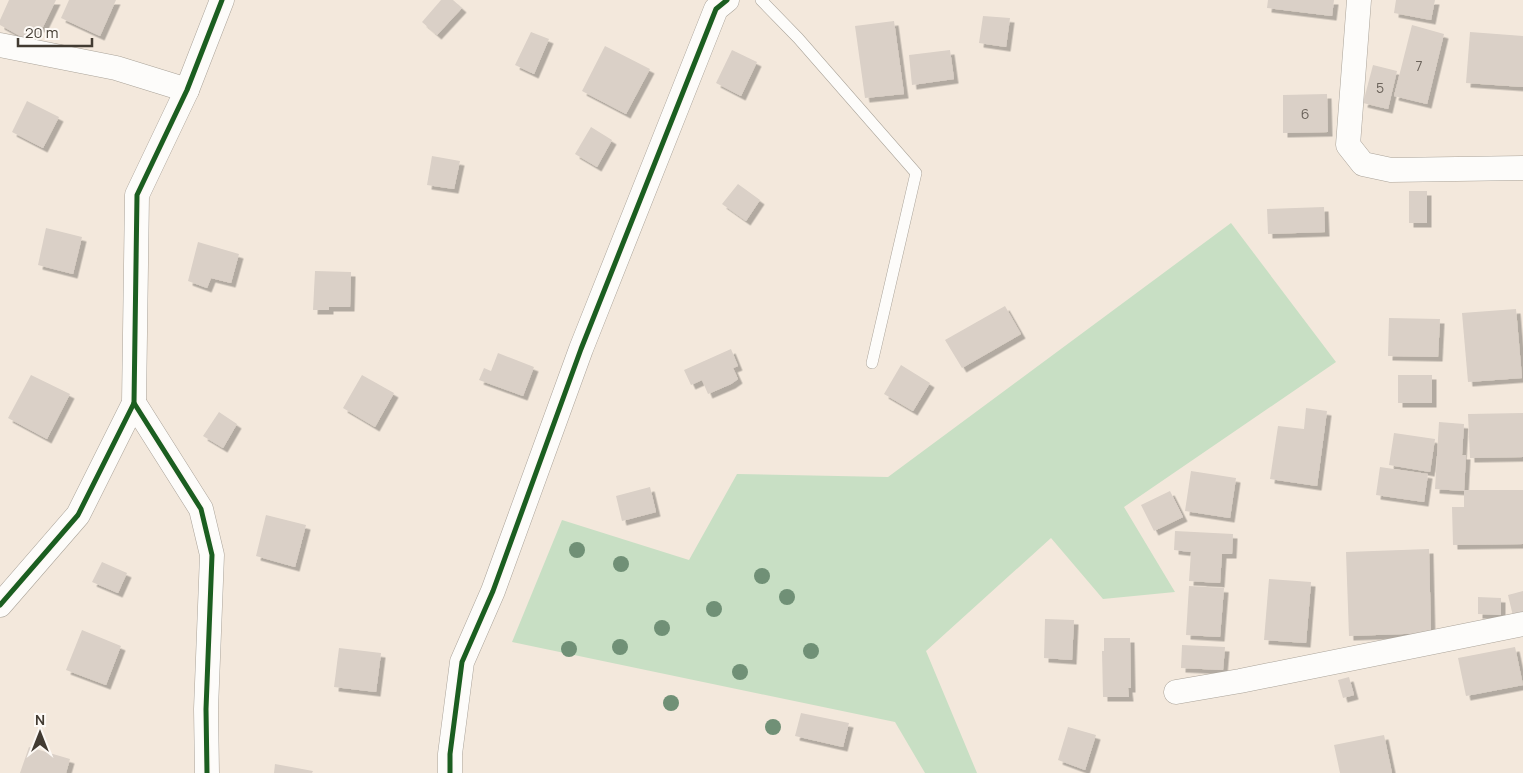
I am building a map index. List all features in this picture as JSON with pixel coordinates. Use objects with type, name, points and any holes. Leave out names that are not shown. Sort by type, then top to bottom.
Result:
[{"type":"street","points":[[0,605],[78,515],[134,402],[137,195],[186,90],[222,0]]},
{"type":"street","points":[[450,773],[450,754],[462,662],[493,591],[581,349],[716,9],[727,0]]},
{"type":"street","points":[[1359,0],[1348,145],[1363,164],[1391,170],[1523,168]]},
{"type":"street","points":[[0,45],[116,68],[186,90]]},
{"type":"street","points":[[134,402],[201,509],[212,555],[206,709],[207,773]]},
{"type":"street","points":[[1176,692],[1240,681],[1523,624]]},
{"type":"lane","points":[[761,0],[798,38],[916,173],[872,363]]},
{"type":"green space","points":[[1231,223],[1336,362],[1124,507],[1175,592],[1103,599],[1051,538],[926,651],[977,773],[925,773],[895,722],[512,642],[562,520],[689,560],[737,474],[888,477]]},
{"type":"building","points":[[9,0],[56,0],[42,29],[39,27],[31,42],[0,25],[0,20]]},
{"type":"building","points":[[69,0],[116,0],[100,36],[61,18]]},
{"type":"building","points":[[441,0],[453,0],[462,8],[437,35],[422,22]]},
{"type":"building","points":[[1268,0],[1334,0],[1332,16],[1267,8]]},
{"type":"building","points":[[1396,0],[1435,0],[1431,20],[1394,13]]},
{"type":"building","points":[[983,16],[1010,18],[1006,47],[979,43]]},
{"type":"building","points":[[894,21],[904,94],[865,98],[855,26]]},
{"type":"building","points":[[1412,25],[1444,34],[1427,104],[1394,96]]},
{"type":"building","points":[[531,32],[549,39],[534,74],[515,65]]},
{"type":"building","points":[[1470,32],[1523,36],[1523,87],[1466,83]]},
{"type":"building","points":[[605,46],[650,69],[626,114],[582,91]]},
{"type":"building","points":[[732,50],[757,62],[741,96],[716,83]]},
{"type":"building","points":[[950,50],[954,79],[912,85],[909,55]]},
{"type":"building","points":[[1373,65],[1397,71],[1388,109],[1363,103]]},
{"type":"building","points":[[1327,94],[1328,132],[1283,133],[1283,95]]},
{"type":"building","points":[[27,101],[59,117],[43,148],[12,132]]},
{"type":"building","points":[[591,127],[612,140],[597,167],[575,154]]},
{"type":"building","points":[[432,156],[460,161],[454,189],[427,185]]},
{"type":"building","points":[[738,184],[760,200],[746,221],[722,204]]},
{"type":"building","points":[[1409,191],[1427,191],[1427,223],[1409,223]]},
{"type":"building","points":[[1324,207],[1325,232],[1268,234],[1267,209]]},
{"type":"building","points":[[46,228],[82,237],[73,274],[38,265]]},
{"type":"building","points":[[198,242],[239,254],[231,283],[211,278],[207,288],[188,281]]},
{"type":"building","points":[[315,271],[351,272],[350,307],[329,307],[329,310],[313,310]]},
{"type":"building","points":[[1005,306],[1021,334],[962,368],[945,340]]},
{"type":"building","points":[[1516,309],[1522,378],[1468,382],[1462,313]]},
{"type":"building","points":[[1389,318],[1440,319],[1438,357],[1388,356]]},
{"type":"building","points":[[731,349],[738,366],[733,368],[738,379],[708,394],[702,380],[691,385],[684,370]]},
{"type":"building","points":[[498,353],[534,367],[523,396],[479,380],[484,368],[491,371]]},
{"type":"building","points":[[901,365],[930,383],[913,411],[884,394]]},
{"type":"building","points":[[31,375],[70,394],[47,439],[8,418]]},
{"type":"building","points":[[362,375],[394,393],[375,427],[343,408]]},
{"type":"building","points":[[1398,375],[1432,375],[1432,403],[1398,403]]},
{"type":"building","points":[[1306,408],[1327,411],[1317,486],[1270,479],[1278,426],[1304,429]]},
{"type":"building","points":[[219,412],[237,424],[223,448],[203,436]]},
{"type":"building","points":[[1523,413],[1523,457],[1470,458],[1468,414]]},
{"type":"building","points":[[1439,422],[1464,424],[1462,455],[1466,455],[1464,491],[1435,489]]},
{"type":"building","points":[[1394,433],[1435,439],[1430,472],[1389,465]]},
{"type":"building","points":[[1380,467],[1428,474],[1424,502],[1376,495]]},
{"type":"building","points":[[1191,471],[1236,478],[1230,518],[1185,511]]},
{"type":"building","points":[[650,487],[656,512],[622,521],[616,496]]},
{"type":"building","points":[[1464,490],[1523,490],[1523,544],[1453,545],[1452,507],[1464,507]]},
{"type":"building","points":[[1170,491],[1183,517],[1154,531],[1141,505]]},
{"type":"building","points":[[266,515],[306,525],[295,567],[256,556]]},
{"type":"building","points":[[1175,531],[1233,534],[1232,554],[1222,554],[1220,583],[1189,581],[1191,552],[1174,550]]},
{"type":"building","points":[[1429,549],[1431,633],[1349,636],[1346,552]]},
{"type":"building","points":[[102,562],[127,573],[118,593],[92,582]]},
{"type":"building","points":[[1269,579],[1311,582],[1306,643],[1264,640]]},
{"type":"building","points":[[1189,586],[1224,588],[1220,637],[1186,635]]},
{"type":"building","points":[[1523,591],[1523,613],[1513,616],[1508,595]]},
{"type":"building","points":[[1478,597],[1501,598],[1501,615],[1478,614]]},
{"type":"building","points":[[1045,619],[1074,620],[1072,660],[1044,658]]},
{"type":"building","points":[[82,630],[121,646],[106,685],[66,670]]},
{"type":"building","points":[[1104,638],[1130,638],[1131,688],[1128,688],[1129,697],[1103,697],[1102,651],[1104,651]]},
{"type":"building","points":[[1182,645],[1225,647],[1223,670],[1181,668]]},
{"type":"building","points":[[1515,647],[1523,685],[1466,696],[1458,658]]},
{"type":"building","points":[[339,648],[381,653],[376,692],[334,687]]},
{"type":"building","points":[[1349,677],[1354,695],[1343,698],[1338,680]]},
{"type":"building","points":[[801,713],[849,723],[843,747],[795,736]]},
{"type":"building","points":[[1068,727],[1096,735],[1085,770],[1058,760]]},
{"type":"building","points":[[1384,735],[1392,773],[1340,773],[1334,745]]},
{"type":"building","points":[[29,747],[70,759],[66,773],[20,773]]},
{"type":"building","points":[[275,764],[313,771],[312,773],[274,773]]},
{"type":"cycle path","points":[[0,605],[78,515],[134,403],[137,195],[187,90],[222,0]]},
{"type":"cycle path","points":[[450,773],[450,754],[462,662],[493,591],[581,349],[716,9],[727,0]]},
{"type":"cycle path","points":[[134,403],[201,509],[212,555],[206,709],[207,773]]}]
